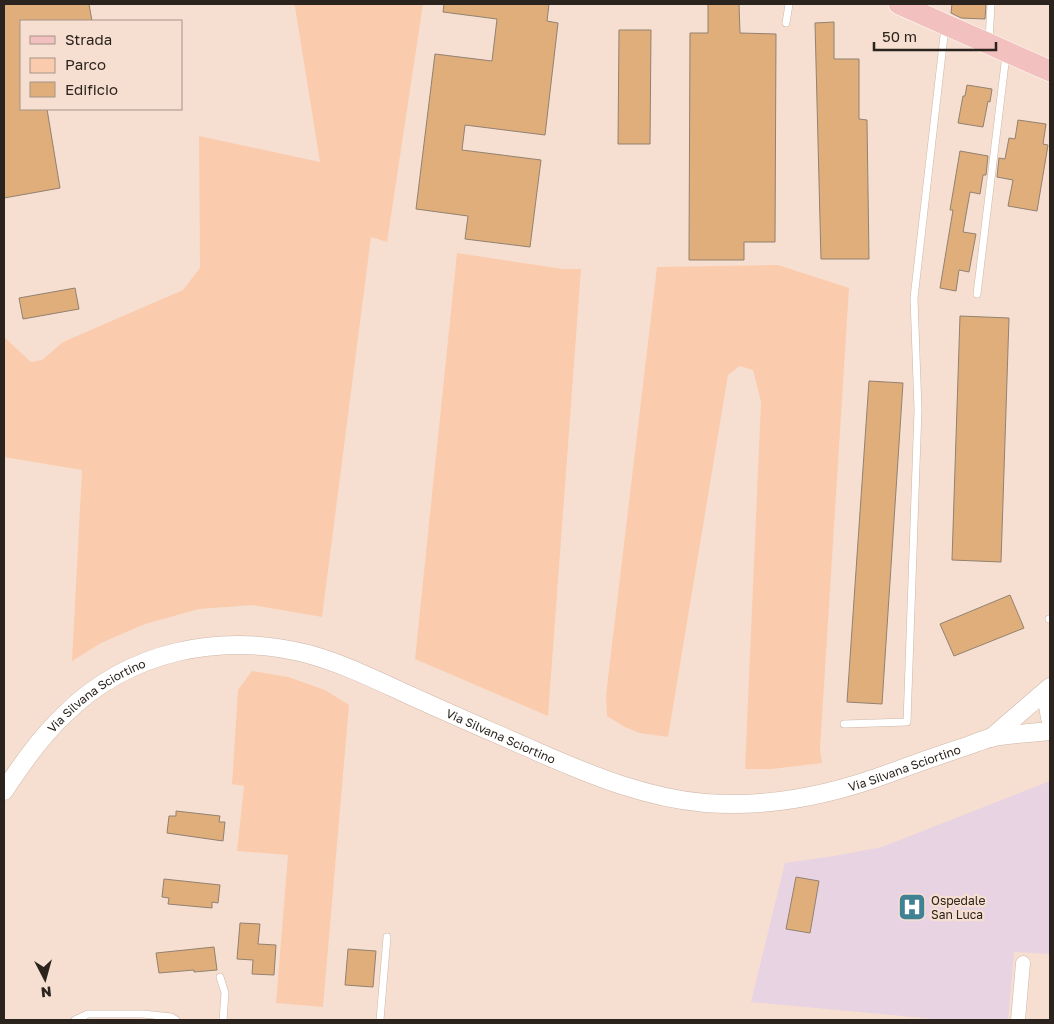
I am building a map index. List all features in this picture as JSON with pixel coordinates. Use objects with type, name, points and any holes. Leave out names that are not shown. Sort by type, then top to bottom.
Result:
[{"type":"main road","points":[[899,4],[1050,71]]},
{"type":"street","name":"Via Silvana Sciortino","points":[[4,792],[23,762],[46,733],[65,713],[98,687],[125,671],[170,653],[209,646],[240,644],[274,647],[311,655],[358,671],[603,780],[663,796],[707,803],[745,804],[808,796],[851,786],[991,738],[1050,731]]},
{"type":"street","points":[[991,738],[1050,687]]},
{"type":"street","points":[[1050,692],[1048,706],[1050,718]]},
{"type":"street","points":[[1018,1020],[1023,963]]},
{"type":"lane","points":[[786,23],[789,4]]},
{"type":"lane","points":[[977,294],[997,48],[991,4]]},
{"type":"lane","points":[[844,724],[907,722],[918,410],[914,298],[946,25]]},
{"type":"lane","points":[[380,1020],[387,937]]},
{"type":"lane","points":[[220,977],[225,993],[223,1020]]},
{"type":"lane","points":[[75,1020],[88,1014],[143,1014],[171,1017],[176,1020]]},
{"type":"shaded area","name":"Ospedale San Luca","points":[[1050,781],[1050,954],[1014,952],[1008,1020],[945,1020],[751,1002],[785,863],[882,847]]},
{"type":"green space","points":[[293,4],[423,4],[387,242],[371,237],[322,617],[253,605],[199,609],[145,624],[101,643],[72,661],[82,470],[4,457],[4,337],[31,362],[42,360],[63,342],[183,290],[200,268],[199,136],[320,162]]},
{"type":"green space","points":[[457,253],[563,269],[581,269],[548,716],[415,659]]},
{"type":"green space","points":[[778,265],[849,288],[820,749],[822,763],[772,769],[745,769],[761,402],[753,370],[740,366],[728,375],[668,737],[640,733],[625,727],[607,716],[606,695],[657,267]]},
{"type":"green space","points":[[252,671],[288,677],[325,690],[349,705],[323,1007],[276,1003],[288,855],[237,851],[244,786],[232,784],[238,690]]},
{"type":"building","points":[[4,4],[89,4],[92,20],[20,20],[20,110],[47,110],[60,188],[4,198]]},
{"type":"building","points":[[444,4],[549,4],[547,21],[558,23],[545,135],[465,125],[462,150],[541,160],[530,247],[465,239],[468,216],[416,209],[435,54],[492,61],[497,19],[443,12]]},
{"type":"building","points":[[708,4],[739,4],[740,33],[776,34],[775,242],[744,242],[744,260],[689,260],[690,33],[708,33]]},
{"type":"building","points":[[952,4],[986,4],[985,19],[961,18],[951,13]]},
{"type":"building","points":[[834,22],[834,59],[859,59],[859,119],[867,120],[869,259],[821,259],[815,23]]},
{"type":"building","points":[[619,30],[651,30],[650,144],[618,144]]},
{"type":"building","points":[[967,85],[992,89],[983,127],[958,123]]},
{"type":"building","points":[[1018,120],[1046,124],[1043,144],[1048,145],[1037,211],[1008,206],[1013,180],[997,177],[999,158],[1005,159],[1009,138],[1015,139]]},
{"type":"building","points":[[960,151],[988,156],[986,175],[983,175],[980,194],[970,192],[963,232],[976,234],[969,272],[959,270],[956,291],[940,288],[953,210],[950,210]]},
{"type":"building","points":[[75,288],[79,309],[23,319],[19,298]]},
{"type":"building","points":[[960,316],[1009,318],[1001,562],[952,560]]},
{"type":"building","points":[[869,381],[903,383],[882,704],[847,702]]},
{"type":"building","points":[[1010,595],[1024,628],[954,656],[940,624]]},
{"type":"building","points":[[176,811],[220,816],[219,822],[225,822],[223,841],[167,833],[169,816],[176,816]]},
{"type":"building","points":[[796,877],[819,881],[810,933],[786,929]]},
{"type":"building","points":[[164,879],[220,885],[218,903],[212,902],[212,908],[168,904],[169,898],[162,897]]},
{"type":"building","points":[[240,923],[260,924],[258,944],[276,945],[274,975],[252,974],[253,960],[237,959]]},
{"type":"building","points":[[214,947],[217,970],[159,973],[156,953]]},
{"type":"building","points":[[348,949],[376,951],[373,987],[345,985]]},
{"type":"place","name":"Ospedale San Luca","points":[[912,907]]}]
